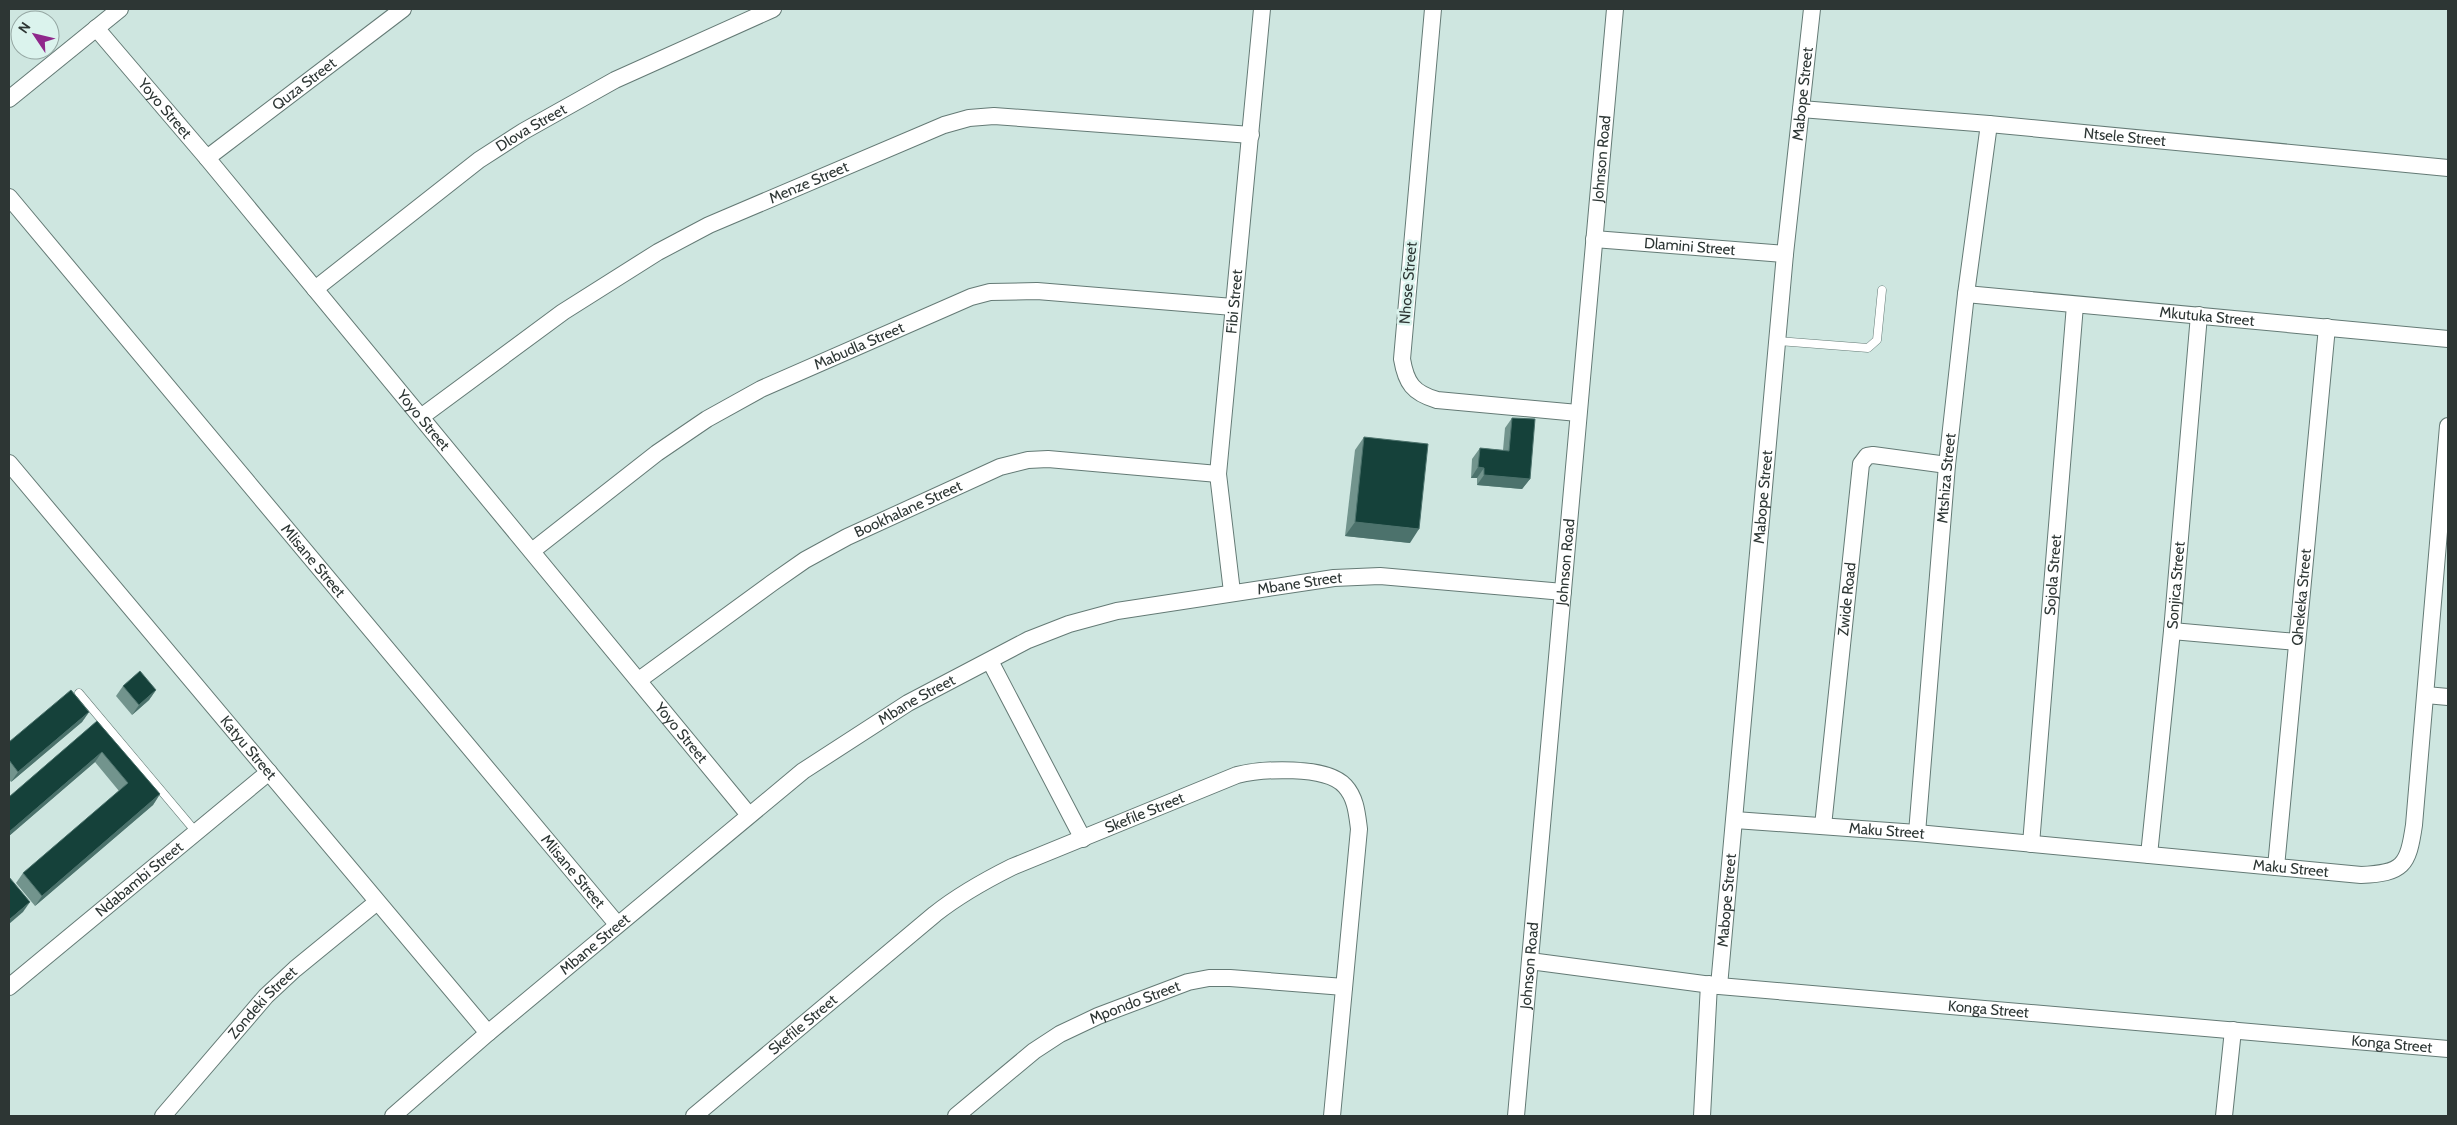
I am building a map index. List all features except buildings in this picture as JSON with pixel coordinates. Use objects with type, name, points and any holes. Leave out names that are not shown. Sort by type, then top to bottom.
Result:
[{"type":"street","points":[[9,99],[120,9]]},
{"type":"street","name":"Quza Street","points":[[207,158],[403,9]]},
{"type":"street","name":"Dlova Street","points":[[315,289],[479,160],[524,131],[615,80],[773,9]]},
{"type":"street","name":"Fibi Street","points":[[1232,592],[1218,474],[1262,9]]},
{"type":"street","name":"Nhose Street","points":[[1433,9],[1402,359],[1405,375],[1413,388],[1423,396],[1437,400],[1578,413]]},
{"type":"street","name":"Johnson Road","points":[[1516,1116],[1615,9]]},
{"type":"street","name":"Mabope Street","points":[[1702,1116],[1714,985],[1735,820],[1785,254],[1812,9]]},
{"type":"street","name":"Yoyo Street","points":[[96,28],[207,158],[749,815]]},
{"type":"street","name":"Ntsele Street","points":[[1801,109],[1989,124],[2448,168]]},
{"type":"street","name":"Menze Street","points":[[421,417],[564,312],[658,252],[718,222],[944,125],[969,118],[994,116],[1250,135]]},
{"type":"street","name":"Mtshiza Street","points":[[1918,834],[1947,465],[1966,294],[1989,124]]},
{"type":"street","name":"Mlisane Street","points":[[9,198],[617,924]]},
{"type":"street","name":"Dlamini Street","points":[[1594,239],[1785,254]]},
{"type":"street","name":"Mabudla Street","points":[[532,551],[657,453],[760,389],[971,297],[990,292],[1038,291],[1233,307]]},
{"type":"street","name":"Mkutuka Street","points":[[1966,294],[2075,306],[2199,315],[2448,339]]},
{"type":"street","name":"Sojola Street","points":[[2031,844],[2075,306]]},
{"type":"street","name":"Sonjica Street","points":[[2149,855],[2172,631],[2199,315]]},
{"type":"street","name":"Qhekeka Street","points":[[2276,867],[2327,327]]},
{"type":"street","name":"Maku Street","points":[[1735,820],[1918,834],[2361,875],[2393,872],[2404,862],[2410,848],[2414,825],[2448,426]]},
{"type":"street","name":"Zwide Road","points":[[1823,826],[1861,464],[1867,456],[1873,455],[1947,465]]},
{"type":"street","name":"Bookhalane Street","points":[[639,680],[805,560],[847,537],[1000,468],[1028,460],[1048,459],[1218,474]]},
{"type":"street","name":"Katyu Street","points":[[9,463],[488,1033]]},
{"type":"street","name":"Mbane Street","points":[[393,1116],[617,924],[803,772],[850,739],[908,703],[1028,640],[1069,624],[1117,611],[1334,578],[1380,576],[1563,592]]},
{"type":"street","points":[[2172,631],[2297,642]]},
{"type":"street","points":[[990,661],[1083,839]]},
{"type":"street","points":[[2426,695],[2448,697]]},
{"type":"street","name":"Skefile Street","points":[[694,1116],[958,896],[1012,867],[1237,775],[1252,771],[1274,770],[1332,777],[1344,785],[1352,796],[1359,830],[1332,1116]]},
{"type":"street","name":"Ndabambi Street","points":[[9,986],[269,772]]},
{"type":"street","name":"Zondeki Street","points":[[163,1116],[266,996],[302,963],[377,902]]},
{"type":"street","name":"Konga Street","points":[[1530,961],[1714,985],[2448,1049]]},
{"type":"street","name":"Mpondo Street","points":[[956,1116],[1034,1051],[1060,1034],[1098,1016],[1188,982],[1208,978],[1230,978],[1344,987]]},
{"type":"street","points":[[2224,1116],[2233,1030]]},
{"type":"lane","points":[[1777,341],[1868,348],[1877,340],[1882,290]]},
{"type":"lane","points":[[79,693],[196,832]]}]
